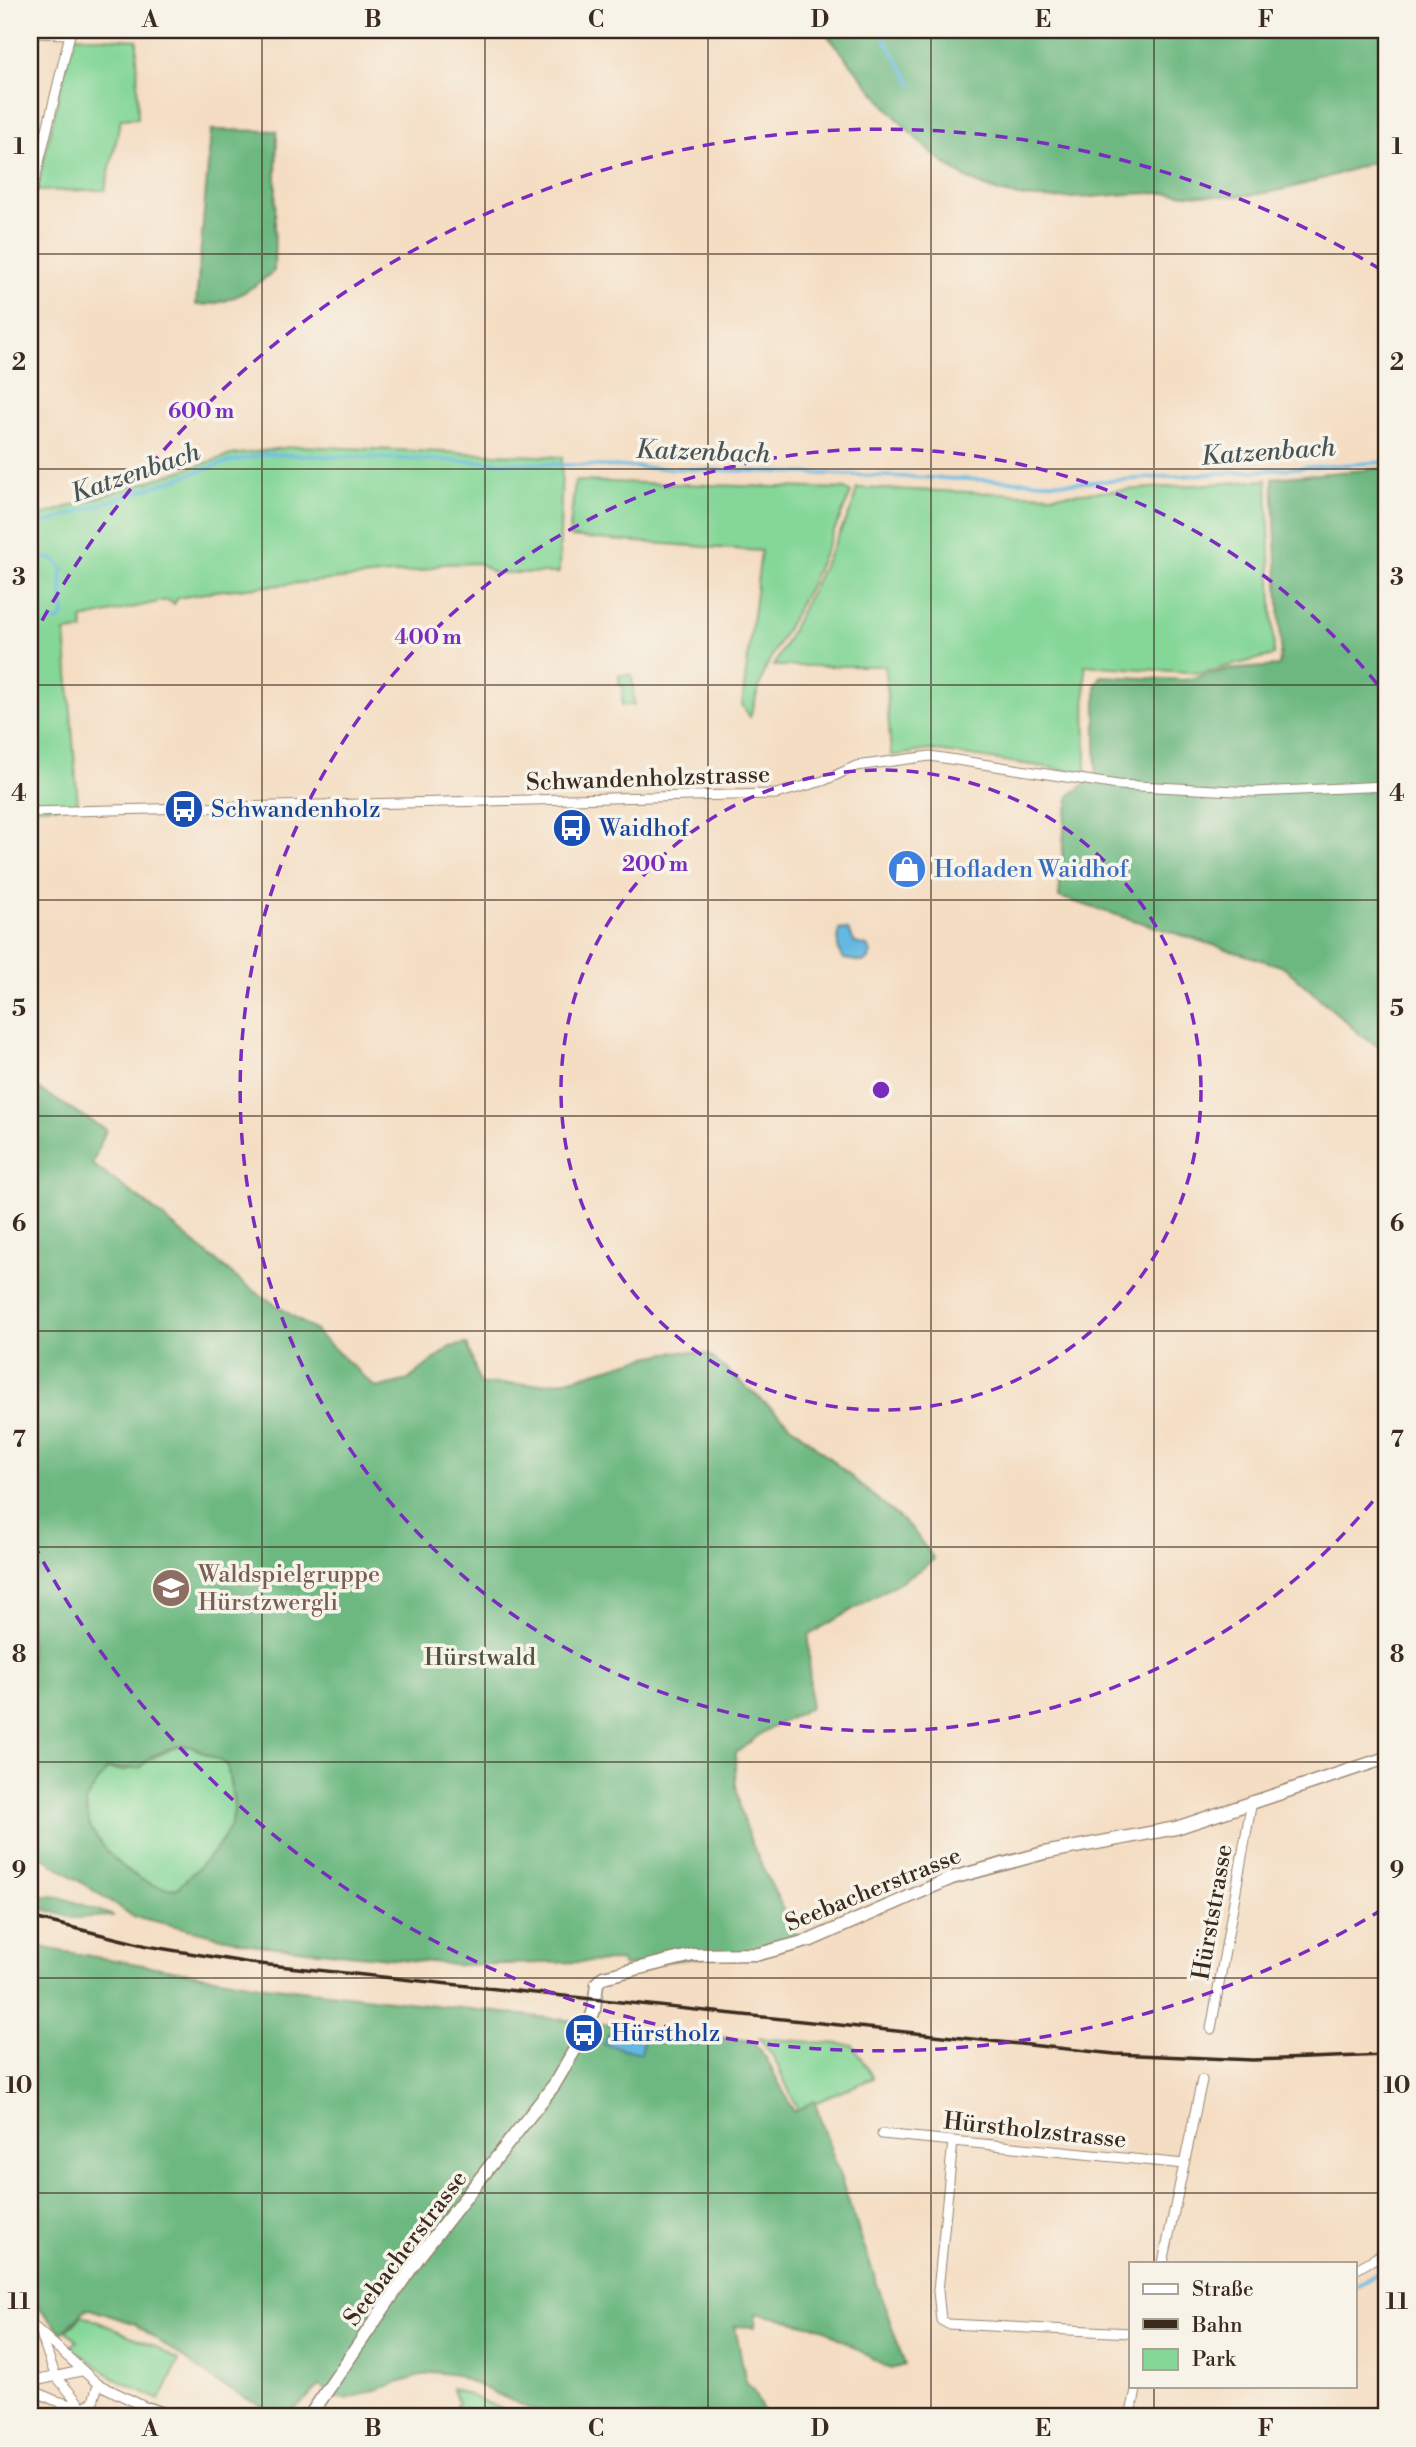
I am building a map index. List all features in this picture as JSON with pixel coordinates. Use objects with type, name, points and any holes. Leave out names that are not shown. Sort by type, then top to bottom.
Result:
[{"type":"street","points":[[30,33],[70,32],[30,200]]},
{"type":"street","name":"Schwandenholzstrasse","points":[[30,813],[776,794],[823,782],[856,766],[930,756],[1118,785],[1255,792],[1386,786]]},
{"type":"street","name":"Seebacherstrasse","points":[[309,2417],[420,2255],[554,2085],[588,2027],[594,2010],[597,1983],[603,1977],[693,1955],[759,1954],[811,1940],[952,1878],[1044,1853],[1149,1836],[1386,1758]]},
{"type":"street","name":"Hürststrasse","points":[[1211,2029],[1252,1801]]},
{"type":"street","points":[[1163,2262],[1202,2080]]},
{"type":"street","name":"Hürstholzstrasse","points":[[882,2134],[1184,2164]]},
{"type":"street","points":[[953,2141],[938,2291],[941,2320],[948,2324],[1129,2333]]},
{"type":"street","points":[[1356,2269],[1386,2252]]},
{"type":"street","points":[[30,2323],[42,2337],[99,2384],[147,2415],[172,2417]]},
{"type":"street","points":[[42,2337],[55,2375],[83,2407]]},
{"type":"street","points":[[30,2382],[81,2371]]},
{"type":"street","points":[[83,2407],[93,2402],[99,2384]]},
{"type":"street","points":[[1130,2417],[1137,2388]]},
{"type":"street","points":[[30,2389],[115,2417]]},
{"type":"green space","points":[[827,30],[1386,30],[1386,158],[1307,183],[1246,195],[1157,193],[1041,198],[995,191],[953,169],[914,136],[877,96],[828,36]]},
{"type":"green space","points":[[73,36],[137,40],[138,118],[121,119],[105,190],[36,191]]},
{"type":"green space","points":[[211,130],[277,131],[274,271],[256,285],[228,300],[196,305]]},
{"type":"green space","points":[[298,446],[562,457],[559,573],[494,573],[479,563],[442,564],[422,571],[216,591],[178,598],[174,604],[167,600],[82,619],[83,630],[65,632],[78,806],[30,807],[30,519],[231,455]]},
{"type":"green space","points":[[1386,468],[1386,1051],[1362,1036],[1284,967],[1059,897],[1065,819],[1070,795],[1096,776],[1096,685],[1101,676],[1184,680],[1225,670],[1279,666],[1281,646],[1273,478]]},
{"type":"green space","points":[[1267,480],[1274,655],[1201,673],[1085,665],[1086,773],[930,750],[891,756],[885,666],[774,666],[852,508],[857,488],[1053,495]]},
{"type":"green space","points":[[575,481],[845,489],[851,493],[809,587],[765,669],[750,717],[742,705],[761,551],[569,537]]},
{"type":"green space","points":[[619,675],[632,675],[634,705],[622,705],[623,685],[619,685]]},
{"type":"green space","name":"Hürstwald","points":[[30,1084],[106,1130],[92,1164],[143,1201],[244,1284],[314,1330],[376,1388],[408,1380],[450,1347],[467,1344],[480,1384],[552,1383],[656,1355],[693,1352],[709,1355],[912,1529],[934,1559],[920,1570],[809,1635],[810,1708],[763,1732],[736,1753],[735,1777],[745,1826],[754,1850],[799,1940],[757,1951],[624,1966],[621,1961],[461,1965],[256,1945],[133,1916],[30,1849]],"holes":[[[178,1746],[193,1747],[228,1765],[234,1803],[232,1820],[222,1842],[178,1888],[152,1885],[124,1868],[101,1844],[87,1818],[86,1799],[107,1769],[140,1768],[153,1755]]]},
{"type":"green space","points":[[178,1746],[193,1747],[228,1765],[234,1808],[228,1831],[214,1852],[178,1888],[166,1888],[152,1885],[138,1877],[112,1857],[93,1832],[87,1818],[86,1799],[107,1769],[124,1771]]},
{"type":"green space","points":[[30,1891],[34,1895],[60,1897],[114,1916],[73,1918],[30,1905]]},
{"type":"green space","points":[[30,1942],[49,1949],[266,1986],[752,2041],[766,2058],[794,2112],[814,2101],[905,2365],[890,2369],[822,2328],[756,2313],[755,2327],[735,2326],[746,2383],[754,2390],[765,2417],[547,2417],[456,2375],[433,2372],[346,2399],[337,2398],[320,2386],[286,2417],[281,2417],[221,2385],[135,2324],[87,2308],[62,2333],[30,2297]]},
{"type":"green space","points":[[759,2038],[853,2045],[873,2078],[798,2110],[773,2056]]},
{"type":"green space","points":[[82,2315],[154,2346],[179,2361],[160,2400],[115,2379],[71,2347],[77,2341],[67,2331]]},
{"type":"green space","points":[[452,2388],[502,2409],[511,2417],[467,2417],[454,2409],[458,2403]]},
{"type":"water","points":[[839,929],[848,930],[855,943],[867,946],[871,952],[869,959],[863,962],[844,959],[838,948]]},
{"type":"water","points":[[608,2034],[644,2040],[641,2053],[603,2044]]},
{"type":"waterway","points":[[879,30],[912,84]]},
{"type":"waterway","name":"Katzenbach","points":[[30,528],[224,463],[266,454],[1074,483],[1386,462]]},
{"type":"waterway","points":[[32,555],[53,559],[64,570],[61,574],[64,614],[60,620],[54,621]]},
{"type":"waterway","points":[[1356,2286],[1386,2268]]},
{"type":"railway","points":[[30,1917],[147,1946],[250,1963],[1115,2054],[1253,2060],[1386,2055]]},
{"type":"place","name":"Schwandenholz","points":[[184,809]]},
{"type":"place","name":"Waidhof","points":[[572,828]]},
{"type":"place","name":"Hofladen Waidhof","points":[[907,869]]},
{"type":"place","name":"Waldspielgruppe Hürstzwergli","points":[[171,1588]]},
{"type":"place","name":"Hürstholz","points":[[584,2033]]}]
